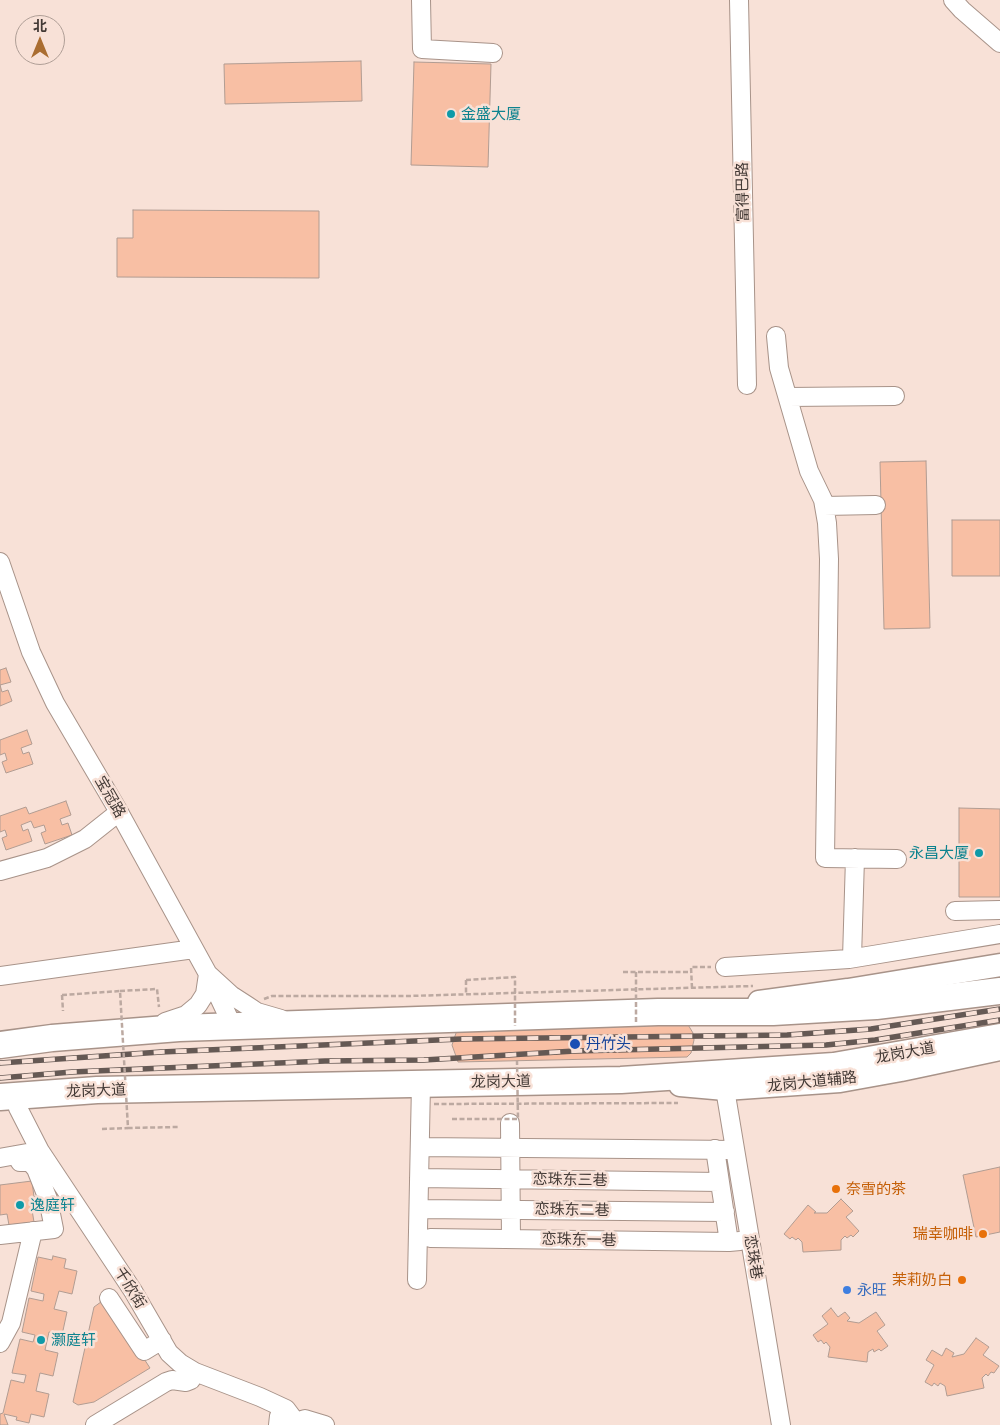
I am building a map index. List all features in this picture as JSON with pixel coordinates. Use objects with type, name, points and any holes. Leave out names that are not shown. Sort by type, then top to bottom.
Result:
[{"type":"highway","points":[[0,1045],[179,1028],[326,1023],[647,1018],[782,1012],[876,1006],[1000,991]]},
{"type":"highway","name":"龙岗大道","points":[[8,1096],[97,1090],[621,1080],[834,1066],[1000,1037]]},
{"type":"main road","points":[[647,1018],[848,990],[1000,965]]},
{"type":"main road","name":"龙岗大道辅路","points":[[621,1080],[725,1089],[840,1081],[1000,1049]]},
{"type":"street","points":[[421,0],[422,49],[493,53]]},
{"type":"street","name":"富得巴路","points":[[739,0],[748,385]]},
{"type":"street","points":[[953,0],[1000,43]]},
{"type":"street","points":[[776,336],[779,368],[809,470],[823,500],[827,523],[829,559],[825,858],[898,859]]},
{"type":"street","points":[[788,396],[895,396]]},
{"type":"street","points":[[824,506],[876,505]]},
{"type":"street","name":"宝冠路","points":[[0,562],[3,584],[30,652],[55,703],[119,812],[208,974],[233,1026]]},
{"type":"street","points":[[0,871],[47,858],[85,838],[119,812]]},
{"type":"street","points":[[852,958],[856,858]]},
{"type":"street","points":[[956,911],[1000,910]]},
{"type":"street","points":[[725,967],[852,958],[1000,934]]},
{"type":"street","points":[[0,976],[194,949]]},
{"type":"street","points":[[208,974],[231,995],[257,1012],[277,1019],[326,1023]]},
{"type":"street","points":[[128,1032],[186,1015],[198,1005],[205,994],[208,974]]},
{"type":"street","points":[[418,1280],[421,1084]]},
{"type":"street","name":"恋珠巷","points":[[725,1089],[782,1425]]},
{"type":"street","name":"千欣街","points":[[8,1096],[18,1108],[40,1151],[99,1239],[169,1353],[180,1363],[195,1372],[260,1397],[293,1419]]},
{"type":"street","points":[[510,1123],[512,1179],[511,1239]]},
{"type":"street","points":[[420,1147],[735,1150]]},
{"type":"street","points":[[715,1149],[729,1242]]},
{"type":"street","points":[[8,1156],[40,1151]]},
{"type":"street","points":[[0,1235],[54,1229],[48,1199],[36,1170],[30,1162],[20,1162],[8,1156]]},
{"type":"street","name":"恋珠东三巷","points":[[420,1178],[720,1182]]},
{"type":"street","name":"恋珠东二巷","points":[[419,1209],[724,1212]]},
{"type":"street","points":[[0,1344],[11,1323],[33,1231]]},
{"type":"street","name":"恋珠东一巷","points":[[430,1238],[751,1241]]},
{"type":"street","points":[[109,1298],[144,1351],[162,1340]]},
{"type":"street","points":[[95,1425],[166,1382],[172,1380],[186,1382],[191,1380],[195,1372]]},
{"type":"street","points":[[278,1425],[279,1416],[305,1419],[324,1425]]},
{"type":"path","points":[[258,1002],[272,996],[408,996],[692,988],[692,967],[725,967]]},
{"type":"path","points":[[623,972],[692,972]]},
{"type":"path","points":[[636,972],[647,1018]]},
{"type":"path","points":[[466,994],[466,980],[515,977],[515,1026]]},
{"type":"path","points":[[63,1011],[62,995],[157,989],[159,1007]]},
{"type":"path","points":[[120,991],[128,1128]]},
{"type":"path","points":[[452,1119],[518,1119],[517,1061]]},
{"type":"path","points":[[102,1129],[178,1127]]},
{"type":"building","points":[[361,61],[362,101],[225,104],[224,64]]},
{"type":"building","name":"金盛大厦","points":[[414,62],[491,64],[488,167],[411,165]]},
{"type":"building","points":[[133,210],[319,211],[319,278],[117,277],[117,238],[133,238]]},
{"type":"building","points":[[926,461],[930,628],[884,629],[880,462]]},
{"type":"building","points":[[952,520],[1000,520],[1000,576],[952,576]]},
{"type":"building","points":[[6,668],[11,682],[0,685],[0,670]]},
{"type":"building","points":[[0,685],[2,692],[8,690],[12,701],[0,706]]},
{"type":"building","points":[[27,730],[32,744],[21,748],[23,754],[29,752],[33,764],[6,773],[2,762],[7,760],[5,753],[0,755],[0,740]]},
{"type":"building","points":[[66,801],[71,815],[60,819],[62,825],[68,823],[72,835],[45,844],[41,833],[46,831],[44,825],[34,828],[31,821],[21,825],[23,831],[28,829],[32,841],[6,850],[2,838],[7,836],[5,830],[0,832],[0,816],[26,807],[29,814]]},
{"type":"building","name":"永昌大厦","points":[[959,808],[1000,809],[1000,897],[959,897]]},
{"type":"building","name":"丹竹头","points":[[687,1023],[693,1033],[694,1040],[691,1053],[687,1057],[458,1062],[452,1045],[458,1027]]},
{"type":"building","points":[[1000,1167],[1000,1232],[976,1237],[963,1175]]},
{"type":"building","name":"逸庭轩","points":[[32,1181],[34,1197],[38,1196],[40,1209],[32,1210],[34,1222],[9,1225],[7,1214],[0,1215],[0,1185]]},
{"type":"building","points":[[841,1199],[853,1211],[846,1217],[859,1231],[853,1237],[851,1235],[847,1238],[845,1236],[841,1240],[841,1250],[803,1252],[802,1242],[798,1238],[796,1240],[792,1237],[790,1239],[784,1234],[808,1205],[816,1212],[814,1213],[827,1213]]},
{"type":"building","name":"灏庭轩","points":[[53,1256],[66,1259],[64,1268],[77,1271],[72,1294],[59,1291],[54,1309],[67,1312],[62,1335],[49,1332],[45,1350],[58,1353],[53,1376],[40,1373],[36,1391],[49,1394],[44,1417],[31,1414],[29,1423],[16,1420],[17,1417],[4,1414],[8,1425],[0,1425],[0,1414],[3,1413],[11,1380],[24,1383],[26,1375],[12,1373],[20,1339],[33,1342],[35,1335],[22,1332],[29,1298],[43,1301],[44,1294],[31,1291],[38,1257],[52,1260]]},
{"type":"building","points":[[105,1299],[150,1368],[94,1402],[78,1405],[73,1402],[94,1307]]},
{"type":"building","points":[[831,1308],[838,1317],[845,1312],[850,1318],[847,1321],[859,1323],[876,1312],[885,1325],[877,1331],[888,1346],[881,1351],[879,1349],[874,1352],[873,1349],[868,1352],[867,1362],[828,1357],[830,1347],[826,1342],[824,1344],[821,1340],[818,1342],[813,1335],[828,1324],[822,1316]]},
{"type":"building","points":[[976,1338],[989,1347],[983,1355],[999,1366],[994,1373],[991,1372],[988,1376],[986,1374],[982,1378],[984,1388],[947,1396],[945,1386],[940,1383],[938,1386],[934,1383],[932,1386],[925,1382],[934,1365],[926,1360],[932,1350],[942,1356],[946,1348],[954,1353],[952,1357],[964,1354]]},
{"type":"railway","points":[[0,1063],[161,1052],[461,1039],[787,1035],[871,1029],[1000,1009]]},
{"type":"railway","points":[[0,1078],[72,1072],[325,1061],[424,1060],[575,1051],[826,1045],[875,1040],[1000,1020]]},
{"type":"place","name":"金盛大厦","points":[[451,114]]},
{"type":"place","name":"永昌大厦","points":[[979,853]]},
{"type":"place","name":"丹竹头","points":[[575,1044]]},
{"type":"place","name":"奈雪的茶","points":[[836,1189]]},
{"type":"place","name":"逸庭轩","points":[[20,1205]]},
{"type":"place","name":"瑞幸咖啡","points":[[983,1234]]},
{"type":"place","name":"茉莉奶白","points":[[962,1280]]},
{"type":"place","name":"永旺","points":[[847,1290]]},
{"type":"place","name":"灏庭轩","points":[[41,1340]]}]
